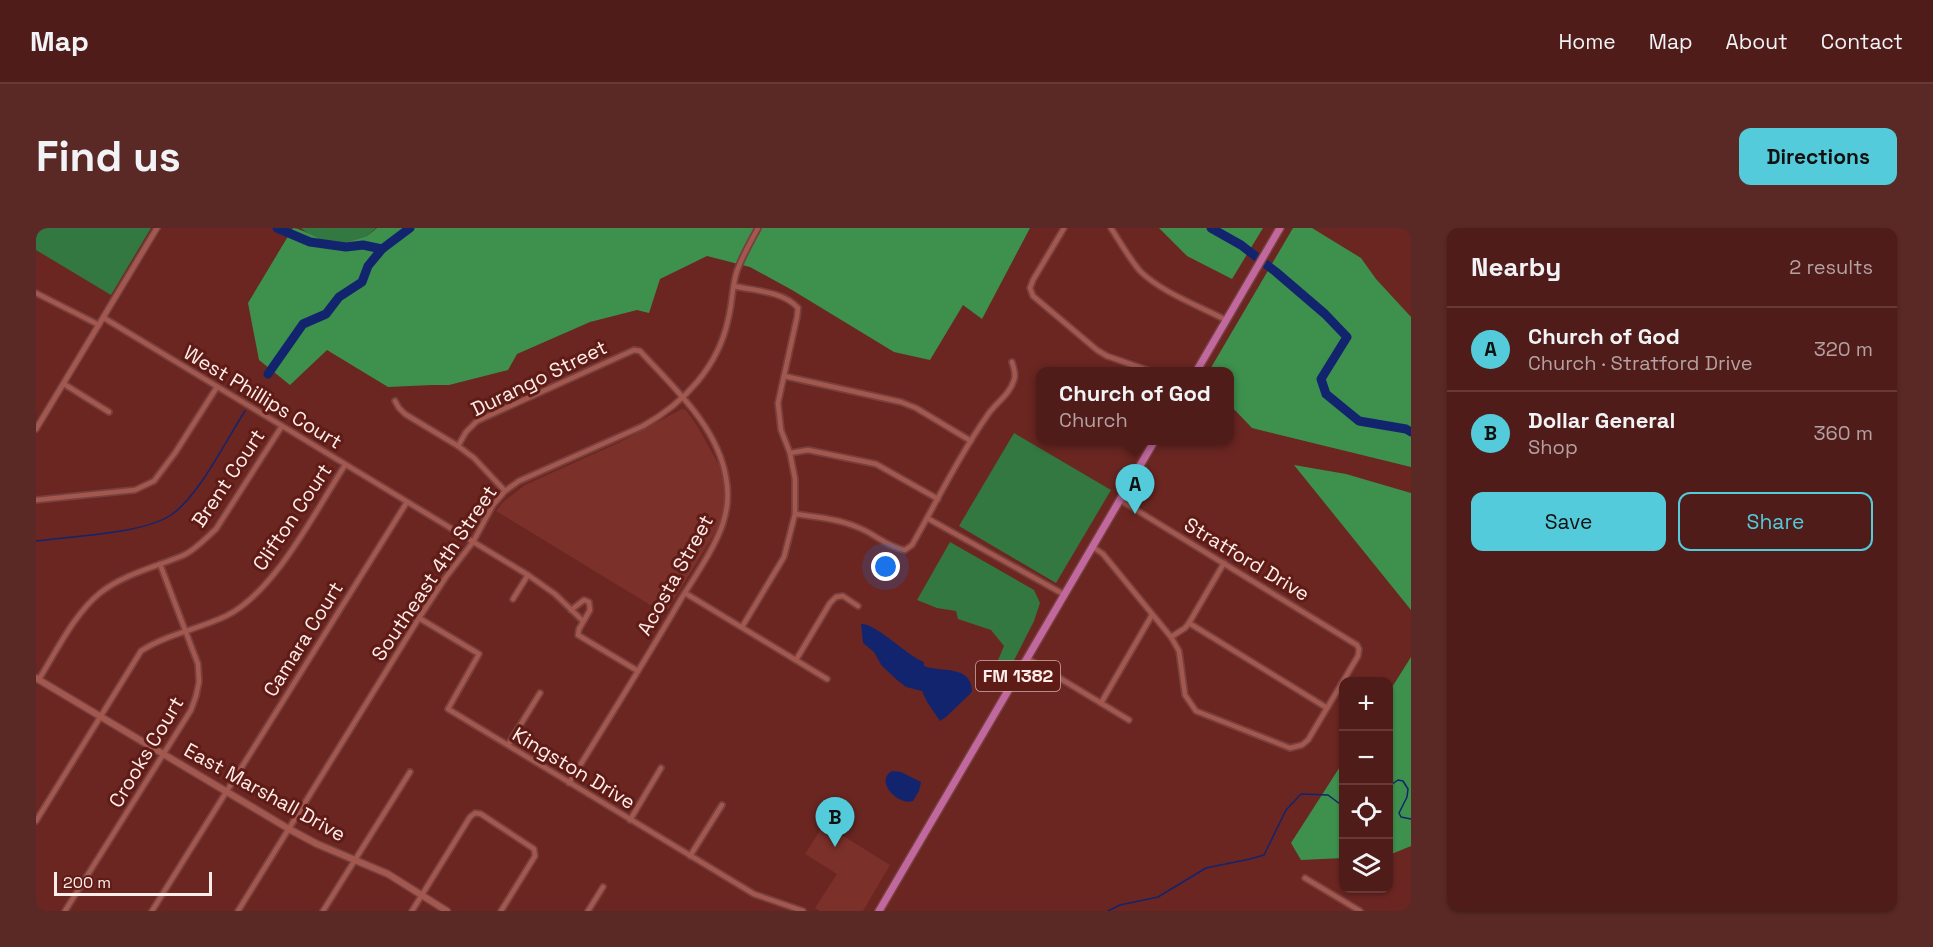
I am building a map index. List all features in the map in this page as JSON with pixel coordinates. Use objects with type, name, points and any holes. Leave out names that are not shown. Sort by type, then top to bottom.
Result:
[{"type":"main road","points":[[1199,367],[1280,228]]},
{"type":"main road","name":"FM 1382","points":[[879,911],[1153,445]]},
{"type":"main road","name":"East Marshall Drive","points":[[37,678],[289,829],[388,874],[447,911]]},
{"type":"street","points":[[36,429],[157,228]]},
{"type":"street","name":"Southeast 4th Street","points":[[238,911],[418,618],[446,576],[473,542],[493,505],[505,491],[519,481],[643,426],[660,416],[683,397],[711,363],[728,321],[735,276],[758,228]]},
{"type":"street","points":[[1064,228],[1033,280],[1030,288],[1033,296],[1097,350],[1139,367]]},
{"type":"street","points":[[1111,228],[1140,271],[1152,281],[1226,320]]},
{"type":"street","points":[[734,286],[781,296],[798,308],[778,403],[781,430],[790,453],[795,479],[795,514],[784,557],[742,627]]},
{"type":"street","points":[[36,293],[99,325]]},
{"type":"street","name":"West Phillips Court","points":[[104,318],[528,575],[555,594],[583,621]]},
{"type":"street","name":"Durango Street","points":[[458,446],[466,432],[477,421],[634,350],[640,351]]},
{"type":"street","name":"Acosta Street","points":[[569,783],[685,593],[723,525],[728,502],[726,477],[720,456],[708,432],[683,397],[640,351]]},
{"type":"street","points":[[795,514],[856,526],[895,548],[905,550],[912,545],[990,411],[1006,394],[1014,380],[1012,362]]},
{"type":"street","points":[[784,375],[901,402],[916,408],[971,441]]},
{"type":"street","points":[[64,384],[109,412]]},
{"type":"street","points":[[36,500],[135,490],[154,481],[175,453],[217,387]]},
{"type":"street","points":[[395,401],[405,414],[474,458],[505,491]]},
{"type":"street","name":"Brent Court","points":[[37,678],[81,612],[99,594],[118,582],[186,554],[216,529],[282,426]]},
{"type":"street","points":[[790,453],[808,450],[876,464],[938,499]]},
{"type":"street","name":"Clifton Court","points":[[36,821],[141,651],[154,642],[228,615],[251,598],[271,579],[345,465]]},
{"type":"street","name":"Stratford Drive","points":[[1120,500],[1357,645],[1358,656],[1327,708]]},
{"type":"street","name":"Camara Court","points":[[152,911],[407,502]]},
{"type":"street","points":[[927,518],[1065,595]]},
{"type":"street","points":[[1093,547],[1103,554],[1171,637],[1179,651],[1185,695],[1196,711],[1290,748],[1302,745],[1308,740],[1327,708],[1189,623]]},
{"type":"street","name":"Crooks Court","points":[[65,911],[164,754],[190,710],[198,689],[198,664],[160,564]]},
{"type":"street","points":[[1171,637],[1189,623],[1224,564]]},
{"type":"street","points":[[513,599],[528,575]]},
{"type":"street","points":[[685,593],[827,679]]},
{"type":"street","points":[[796,660],[830,603],[836,597],[843,596],[858,606]]},
{"type":"street","points":[[571,610],[584,600],[589,602],[590,610],[578,635],[638,671]]},
{"type":"street","points":[[1101,703],[1152,615]]},
{"type":"street","name":"Kingston Drive","points":[[418,618],[479,654],[448,709],[754,894],[802,911]]},
{"type":"street","points":[[1028,659],[1129,720]]},
{"type":"street","points":[[508,746],[540,693]]},
{"type":"street","points":[[630,820],[661,768]]},
{"type":"street","points":[[323,911],[410,772]]},
{"type":"street","points":[[690,856],[722,805]]},
{"type":"street","points":[[412,911],[470,817],[475,813],[481,814],[534,849],[535,856],[501,911]]},
{"type":"street","points":[[1305,878],[1360,911]]},
{"type":"street","points":[[588,911],[603,887]]},
{"type":"shaded area","points":[[682,409],[686,410],[696,424],[718,463],[724,481],[725,498],[718,528],[665,614],[496,511],[503,502],[525,485],[620,442]]},
{"type":"shaded area","points":[[861,624],[883,634],[924,662],[924,666],[961,673],[970,682],[972,691],[940,721],[922,691],[906,687],[897,680],[882,666],[874,652],[863,643]]},
{"type":"shaded area","points":[[892,771],[901,772],[921,782],[913,801],[901,800],[890,792],[886,781],[887,775]]},
{"type":"shaded area","points":[[824,824],[890,865],[863,911],[820,911],[815,908],[837,874],[805,854]]},
{"type":"green space","points":[[36,228],[151,228],[111,295],[36,250]]},
{"type":"green space","points":[[293,228],[334,246],[367,236],[377,228],[1030,228],[982,319],[963,305],[930,360],[894,352],[750,267],[707,256],[660,279],[649,313],[637,310],[590,322],[517,354],[508,370],[449,385],[388,387],[327,350],[290,385],[259,360],[248,303]]},
{"type":"green space","points":[[301,228],[376,228],[367,236],[334,246],[311,236]]},
{"type":"green space","points":[[1159,228],[1263,228],[1232,279],[1187,256]]},
{"type":"green space","points":[[1293,228],[1312,228],[1361,258],[1376,279],[1411,317],[1411,467],[1252,428],[1234,409],[1234,367],[1211,367]]},
{"type":"green space","points":[[1014,433],[1111,490],[1056,583],[959,526]]},
{"type":"green space","points":[[1294,465],[1346,474],[1411,493],[1411,610]]},
{"type":"green space","points":[[950,542],[1034,590],[1040,603],[1034,621],[1004,680],[993,672],[1004,646],[991,630],[958,619],[956,611],[937,608],[917,600]]},
{"type":"green space","points":[[1411,657],[1411,846],[1393,853],[1393,731],[1393,686]]},
{"type":"green space","points":[[1339,768],[1339,858],[1301,860],[1291,843]]},
{"type":"waterway","points":[[277,228],[310,242],[346,247],[363,245],[382,249],[410,228]]},
{"type":"waterway","points":[[1211,228],[1241,245],[1276,272],[1325,314],[1347,337],[1321,379],[1326,394],[1359,421],[1406,429],[1411,432]]},
{"type":"waterway","points":[[268,374],[303,324],[326,314],[339,297],[362,282],[368,266],[382,249]]},
{"type":"waterway","points":[[36,541],[125,530],[159,521],[171,515],[192,495],[202,481],[245,411]]},
{"type":"waterway","points":[[1391,785],[1398,780],[1403,781],[1408,789],[1407,797],[1399,813],[1401,817],[1411,819]]},
{"type":"waterway","points":[[1108,911],[1120,905],[1158,897],[1206,868],[1264,855],[1286,810],[1301,794],[1328,795],[1339,803]]},
{"type":"place","name":"Church of God","points":[[1135,514]]},
{"type":"place","name":"Dollar General","points":[[835,847]]}]
